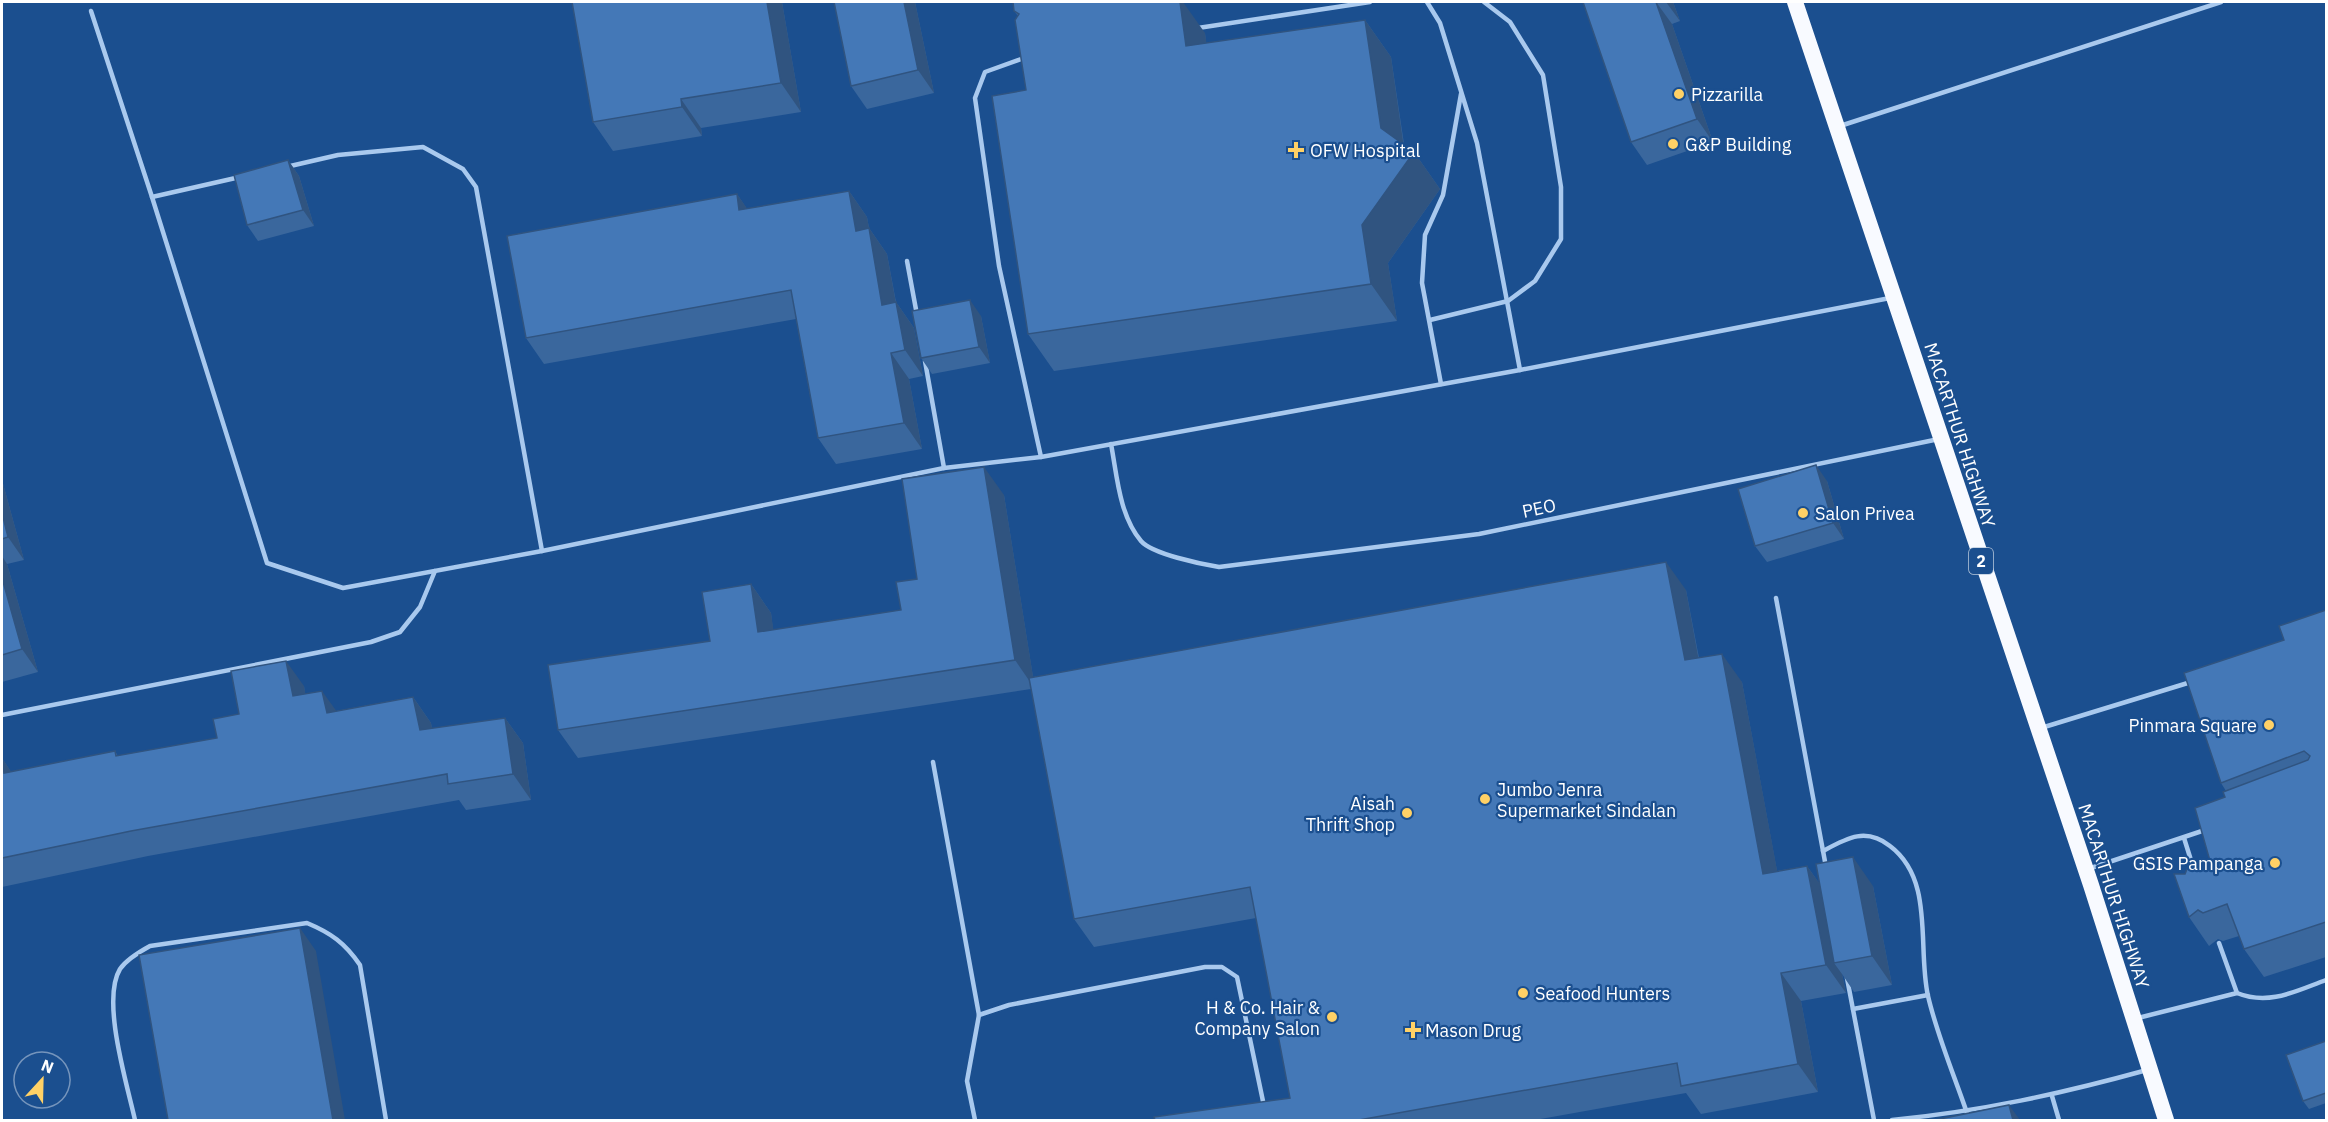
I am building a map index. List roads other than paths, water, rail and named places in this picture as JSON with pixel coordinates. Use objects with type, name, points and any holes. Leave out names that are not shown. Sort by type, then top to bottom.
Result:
[{"type":"highway","name":"MACARTHUR HIGHWAY","points":[[1795,2],[1895,297],[2166,1120]]},
{"type":"lane","points":[[1193,28],[1370,2]]},
{"type":"lane","points":[[1427,2],[1440,23],[1477,143],[1520,370]]},
{"type":"lane","points":[[1430,320],[1508,301],[1535,281],[1561,239],[1561,187],[1543,75],[1510,22],[1484,2]]},
{"type":"lane","points":[[1837,127],[2221,2]]},
{"type":"lane","points":[[91,11],[267,563],[343,588],[542,551],[944,468],[1041,457],[1520,370],[1895,297]]},
{"type":"lane","points":[[1031,55],[985,72],[975,98],[999,266],[1041,457]]},
{"type":"lane","points":[[1441,384],[1422,283],[1425,235],[1443,195],[1461,91]]},
{"type":"lane","points":[[280,168],[338,155],[423,147],[463,169],[476,187],[542,551]]},
{"type":"lane","points":[[152,197],[245,176]]},
{"type":"lane","points":[[908,261],[918,318]]},
{"type":"lane","points":[[924,353],[944,468]]},
{"type":"lane","name":"PEO","points":[[1111,444],[1124,509],[1142,542],[1178,558],[1219,567],[1479,534],[1941,439]]},
{"type":"lane","points":[[2,716],[370,642],[400,632],[420,607],[435,571]]},
{"type":"lane","points":[[1776,598],[1827,871]]},
{"type":"lane","points":[[2038,729],[2194,681]]},
{"type":"lane","points":[[933,762],[979,1016],[967,1081],[975,1120]]},
{"type":"lane","points":[[2085,870],[2214,826]]},
{"type":"lane","points":[[1823,851],[1859,836],[1879,837],[1898,852],[1909,865],[1918,888],[1928,995],[1967,1113]]},
{"type":"lane","points":[[2184,838],[2197,879]]},
{"type":"lane","points":[[135,1120],[112,1012],[114,985],[121,968],[134,955],[150,946],[307,923],[330,933],[347,945],[360,964],[386,1120]]},
{"type":"lane","points":[[2219,943],[2237,993]]},
{"type":"lane","points":[[1845,966],[1874,1120]]},
{"type":"lane","points":[[979,1016],[1009,1005],[1206,967],[1222,967],[1237,978],[1265,1109]]},
{"type":"lane","points":[[2134,1019],[2237,993],[2253,1000],[2273,999],[2326,980]]},
{"type":"lane","points":[[1853,1009],[1928,995]]},
{"type":"lane","points":[[1892,1120],[1967,1113],[2052,1096],[2150,1069]]},
{"type":"lane","points":[[2052,1096],[2059,1120]]},
{"type":"place","name":"Pizzarilla","points":[[1679,94]]},
{"type":"place","name":"G&P Building","points":[[1673,144]]},
{"type":"place","name":"OFW Hospital","points":[[1296,150]]},
{"type":"place","name":"Salon Privea","points":[[1803,513]]},
{"type":"place","name":"Pinmara Square","points":[[2269,725]]},
{"type":"place","name":"Jumbo Jenra Supermarket Sindalan","points":[[1485,799]]},
{"type":"place","name":"Aisah Thrift Shop","points":[[1407,813]]},
{"type":"place","name":"GSIS Pampanga","points":[[2275,863]]},
{"type":"place","name":"Seafood Hunters","points":[[1523,993]]},
{"type":"place","name":"H & Co. Hair & Company Salon","points":[[1332,1017]]},
{"type":"place","name":"Mason Drug","points":[[1413,1030]]}]
